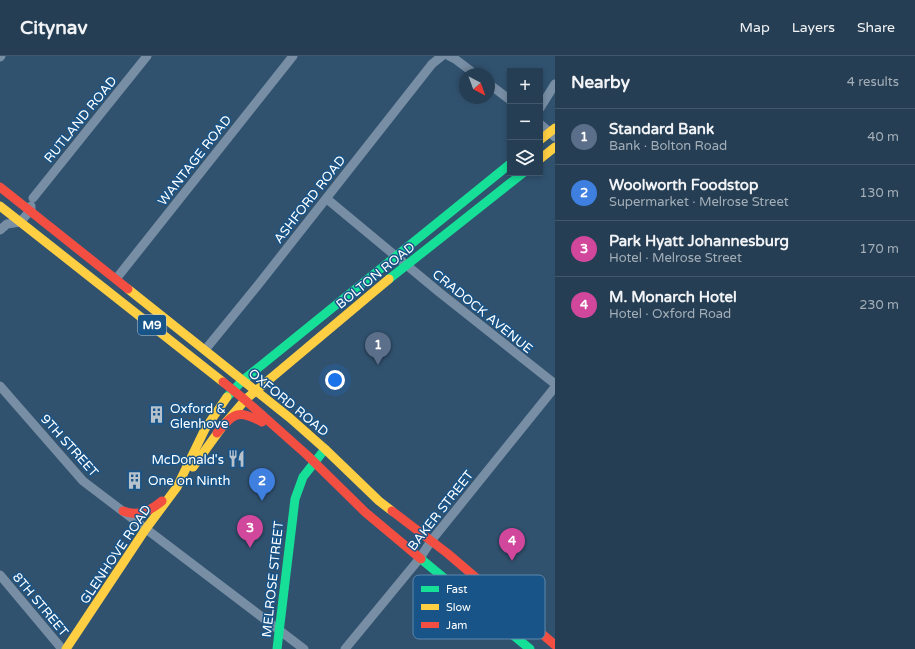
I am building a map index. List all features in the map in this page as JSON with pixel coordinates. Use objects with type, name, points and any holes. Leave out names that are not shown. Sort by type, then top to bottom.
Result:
[{"type":"main road","points":[[543,138],[553,133]]},
{"type":"main road","points":[[543,157],[555,147]]},
{"type":"main road","name":"BOLTON ROAD","points":[[233,390],[242,381],[507,166]]},
{"type":"main road","name":"BOLTON ROAD","points":[[244,399],[406,265],[519,176]]},
{"type":"main road","name":"OXFORD ROAD","points":[[0,187],[31,210],[76,249],[116,279],[290,418],[379,501],[432,541],[472,575]]},
{"type":"main road","name":"OXFORD ROAD","points":[[0,206],[244,399],[314,461],[365,512],[440,575]]},
{"type":"main road","name":"GLENHOVE ROAD","points":[[185,473],[188,463],[216,411],[233,390]]},
{"type":"main road","name":"GLENHOVE ROAD","points":[[66,649],[185,473],[192,467],[244,399]]},
{"type":"main road","points":[[217,433],[232,417],[240,413],[251,416],[280,432]]},
{"type":"main road","name":"MELROSE STREET","points":[[277,649],[295,499],[300,482],[314,461],[325,449]]},
{"type":"main road","points":[[123,511],[134,514],[144,513],[157,506],[173,491]]},
{"type":"main road","name":"OXFORD ROAD","points":[[545,637],[555,646]]},
{"type":"main road","name":"OXFORD ROAD","points":[[518,639],[530,649]]},
{"type":"street","name":"RUTLAND ROAD","points":[[33,198],[147,56]]},
{"type":"street","name":"WANTAGE ROAD","points":[[116,279],[293,56]]},
{"type":"street","name":"ASHFORD ROAD","points":[[205,350],[327,198],[434,60],[442,56]]},
{"type":"street","points":[[452,57],[467,68]]},
{"type":"street","points":[[542,104],[555,84]]},
{"type":"street","points":[[495,89],[507,98]]},
{"type":"street","points":[[543,126],[553,133]]},
{"type":"street","points":[[0,230],[8,224],[20,222],[31,210],[33,198],[20,202],[10,213],[8,224]]},
{"type":"street","name":"CRADOCK AVENUE","points":[[327,198],[406,265],[555,384]]},
{"type":"street","name":"9TH STREET","points":[[0,386],[83,482],[304,649]]},
{"type":"street","name":"BAKER STREET","points":[[345,649],[420,558],[555,387]]},
{"type":"street","name":"8TH STREET","points":[[0,575],[62,649]]},
{"type":"traffic: fast","points":[[227,397],[242,381],[507,166]]},
{"type":"traffic: fast","points":[[389,279],[519,176]]},
{"type":"traffic: fast","points":[[277,649],[295,499],[303,477],[325,449]]},
{"type":"traffic: fast","points":[[421,559],[440,575]]},
{"type":"traffic: fast","points":[[518,639],[530,649]]},
{"type":"traffic: slow","points":[[543,138],[555,128]]},
{"type":"traffic: slow","points":[[543,157],[555,147]]},
{"type":"traffic: slow","points":[[0,206],[223,382]]},
{"type":"traffic: slow","points":[[193,467],[222,427],[246,399],[389,279]]},
{"type":"traffic: slow","points":[[128,289],[290,418],[379,501],[392,511]]},
{"type":"traffic: slow","points":[[66,649],[145,530],[177,487],[205,429],[227,397]]},
{"type":"traffic: jam","points":[[0,187],[128,289]]},
{"type":"traffic: jam","points":[[223,382],[307,455],[365,512],[421,559]]},
{"type":"traffic: jam","points":[[217,433],[232,417],[236,415],[247,415],[262,422]]},
{"type":"traffic: jam","points":[[123,511],[128,513],[144,512],[153,508],[162,501]]},
{"type":"traffic: jam","points":[[392,511],[447,553],[473,575]]},
{"type":"traffic: jam","points":[[545,636],[555,645]]},
{"type":"place","name":"Standard Bank","points":[[378,365]]},
{"type":"place","name":"Oxford & Glenhove","points":[[157,415]]},
{"type":"place","name":"McDonald's","points":[[237,459]]},
{"type":"place","name":"One on Ninth","points":[[135,480]]},
{"type":"place","name":"Woolworth Foodstop","points":[[262,501]]},
{"type":"place","name":"Park Hyatt Johannesburg","points":[[250,548]]},
{"type":"place","name":"M. Monarch Hotel","points":[[512,561]]}]
